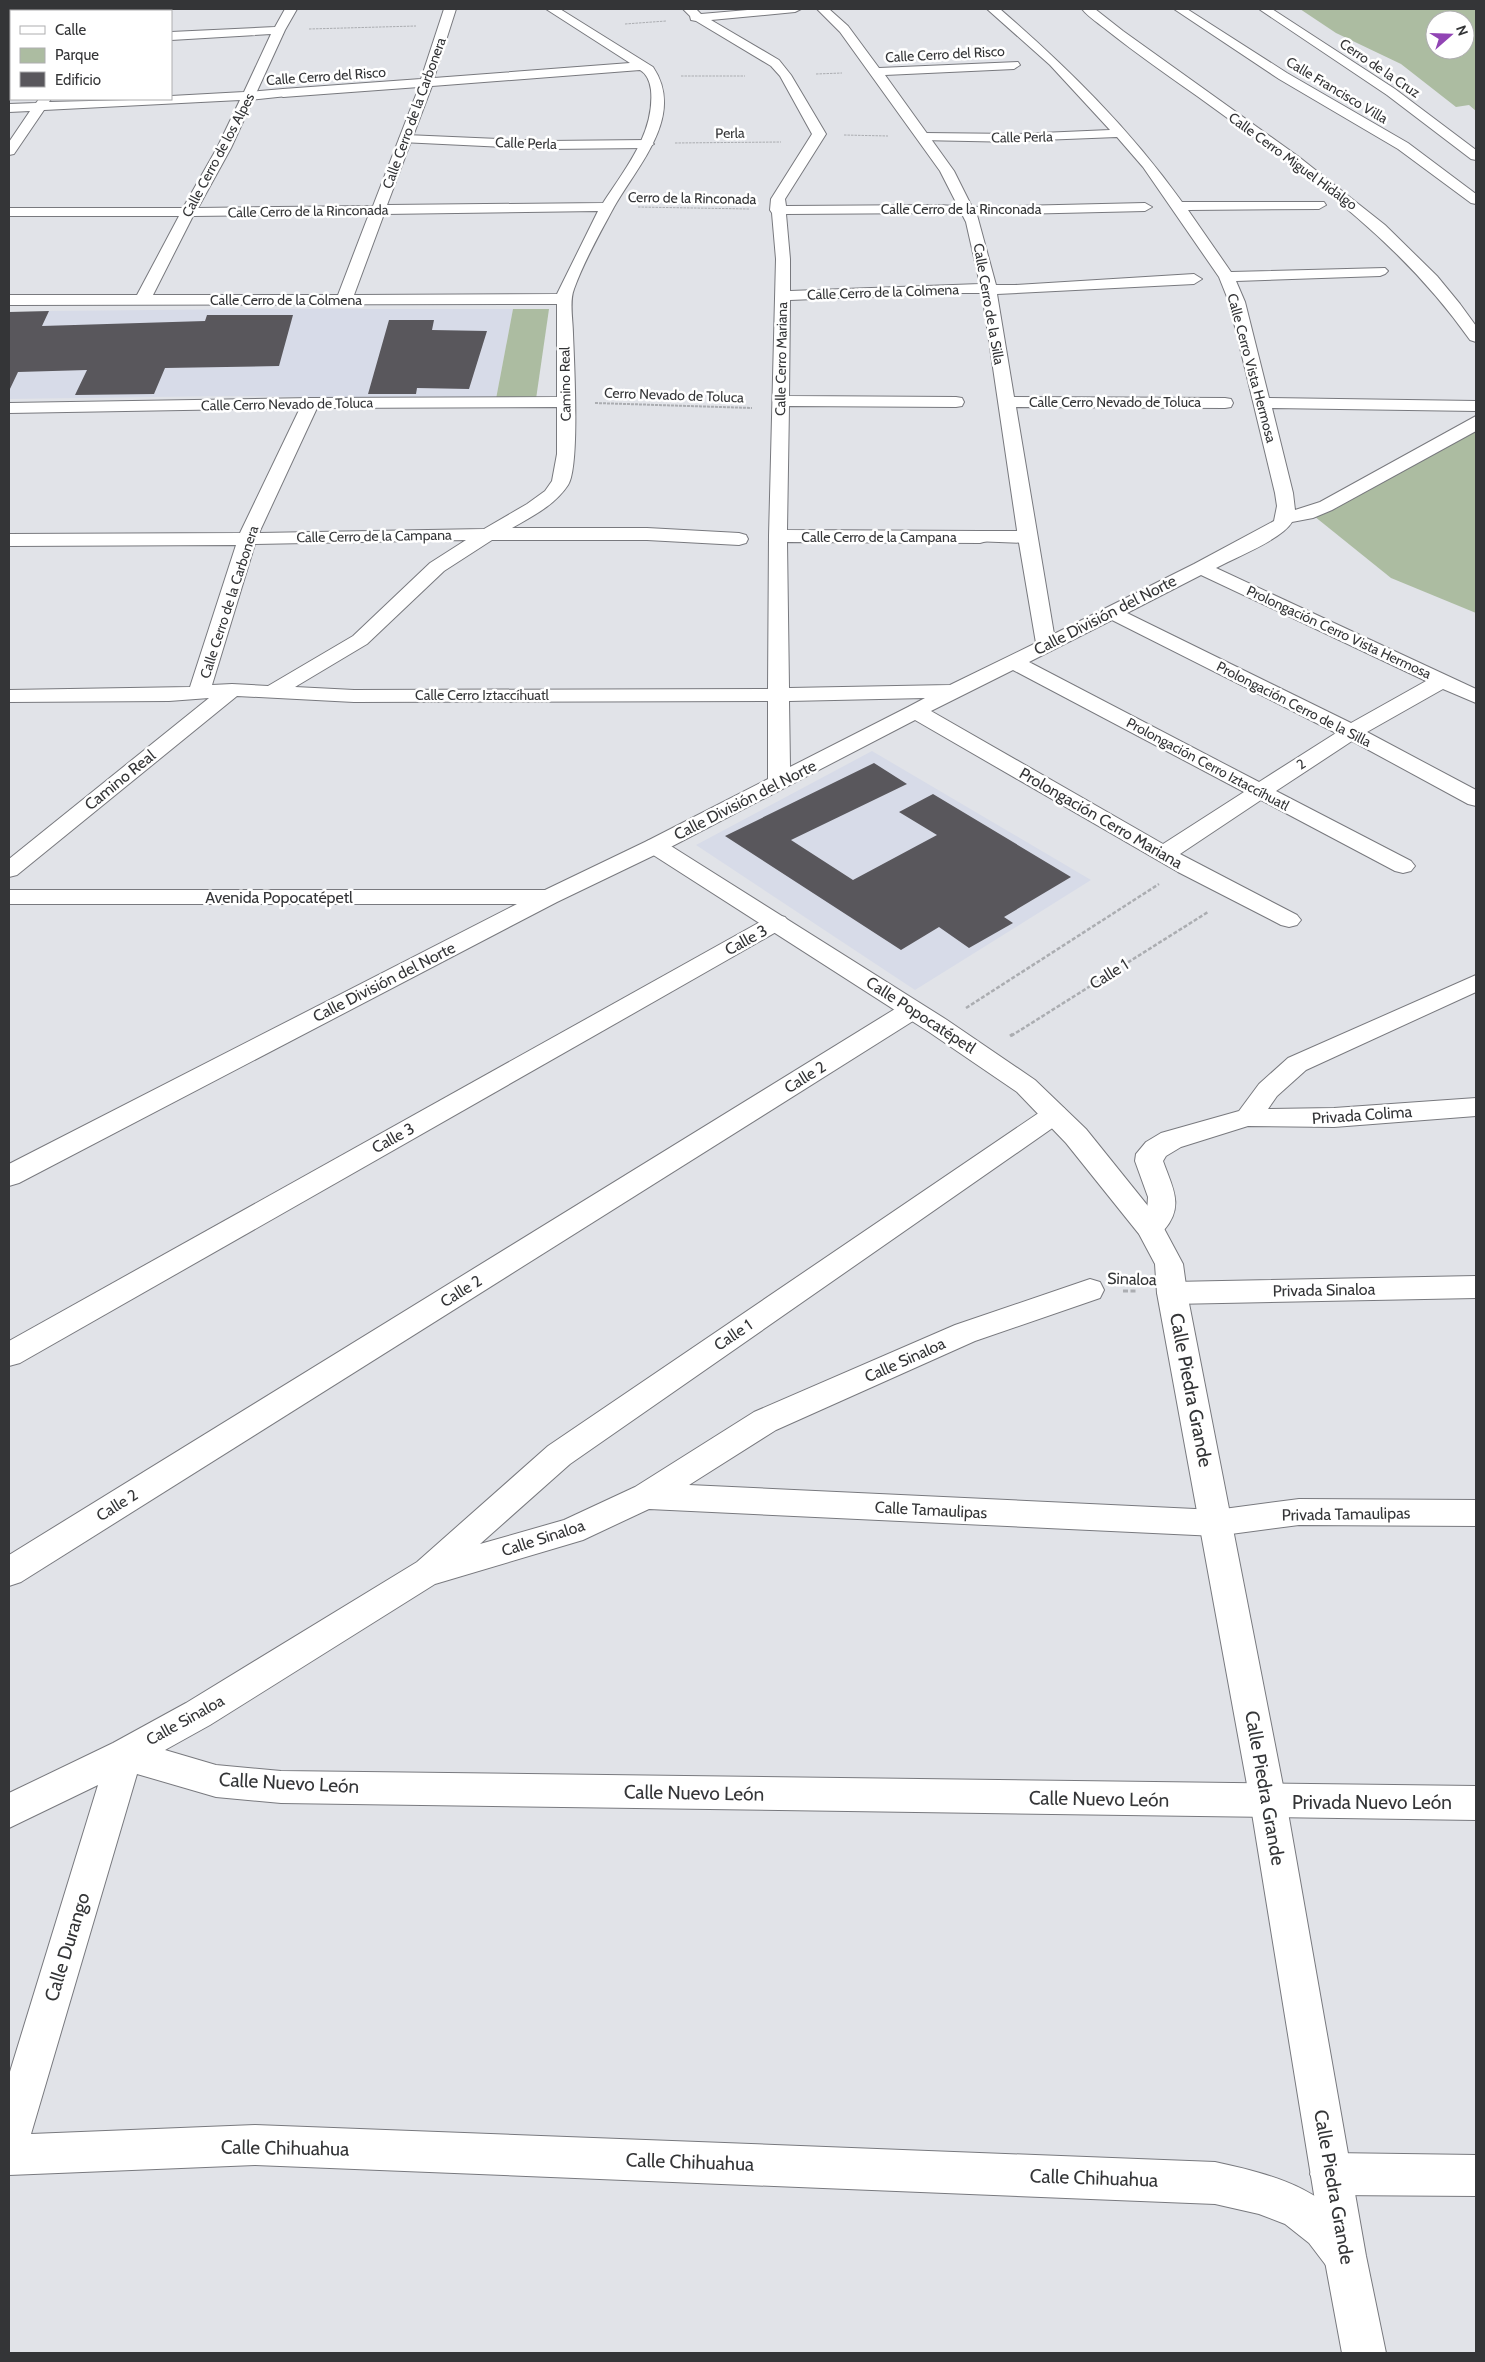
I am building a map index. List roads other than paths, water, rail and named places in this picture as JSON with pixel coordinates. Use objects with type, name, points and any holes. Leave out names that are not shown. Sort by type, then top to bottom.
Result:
[{"type":"street","name":"Calle Cerro de los Alpes","points":[[142,301],[224,148],[279,30],[291,9]]},
{"type":"street","name":"Calle Cerro de la Carbonera","points":[[344,300],[406,139],[450,9]]},
{"type":"street","name":"Camino Real","points":[[275,690],[360,640],[437,567],[551,495],[561,482],[566,454],[564,299],[568,282],[607,207],[647,144],[656,119],[658,100],[653,75],[644,66],[552,9]]},
{"type":"street","points":[[690,15],[795,9]]},
{"type":"street","name":"Calle Cerro de la Silla","points":[[823,9],[844,29],[878,72],[947,171],[969,211],[989,289],[1027,537],[1046,644]]},
{"type":"street","name":"Calle Cerro Vista Hermosa","points":[[992,9],[1054,62],[1148,164],[1227,276],[1237,302],[1284,493],[1285,517]]},
{"type":"street","name":"Calle Cerro Miguel Hidalgo","points":[[1088,9],[1118,34],[1355,205],[1413,257],[1462,315],[1476,337]]},
{"type":"street","name":"Calle Francisco Villa","points":[[1180,9],[1283,76],[1403,146],[1476,200]]},
{"type":"street","name":"Cerro de la Cruz","points":[[1265,9],[1391,92],[1476,156]]},
{"type":"street","name":"Calle Cerro Mariana","points":[[690,15],[775,63],[785,75],[816,138],[778,199],[777,210],[783,259],[778,536],[779,782]]},
{"type":"street","points":[[172,36],[279,30]]},
{"type":"street","name":"Calle Cerro del Risco","points":[[878,72],[1014,65]]},
{"type":"street","name":"Calle Cerro del Risco","points":[[172,99],[249,96],[426,84],[644,66]]},
{"type":"street","name":"Calle Cerro del Risco","points":[[9,108],[42,103],[131,100]]},
{"type":"street","points":[[9,151],[42,103]]},
{"type":"street","name":"Calle Perla","points":[[924,137],[1018,138],[1120,133]]},
{"type":"street","name":"Calle Perla","points":[[406,139],[547,145],[647,144]]},
{"type":"street","points":[[1453,159],[1476,156]]},
{"type":"street","points":[[1179,206],[1319,205]]},
{"type":"street","name":"Calle Cerro de la Rinconada","points":[[9,212],[607,207]]},
{"type":"street","name":"Calle Cerro de la Rinconada","points":[[777,210],[939,209],[969,211],[1145,207]]},
{"type":"street","points":[[1227,276],[1380,270]]},
{"type":"street","name":"Calle Cerro de la Colmena","points":[[782,296],[989,289],[1015,290],[1194,279]]},
{"type":"street","name":"Calle Cerro de la Colmena","points":[[9,300],[564,299]]},
{"type":"street","points":[[781,401],[956,402]]},
{"type":"street","name":"Calle Cerro de la Carbonera","points":[[199,692],[246,539],[311,402]]},
{"type":"street","name":"Calle Cerro Nevado de Toluca","points":[[9,408],[311,402],[566,402]]},
{"type":"street","name":"Calle Cerro Nevado de Toluca","points":[[1006,402],[1225,403]]},
{"type":"street","points":[[1261,403],[1476,406]]},
{"type":"street","points":[[1285,517],[1306,514],[1326,506],[1453,438],[1470,428],[1476,421]]},
{"type":"street","name":"Calle División del Norte","points":[[14,1170],[549,897],[655,846],[1046,644],[1201,568],[1269,532],[1280,524],[1285,517]]},
{"type":"street","name":"Calle Cerro de la Campana","points":[[9,540],[246,539],[488,534],[647,534],[738,539]]},
{"type":"street","name":"Calle Cerro de la Campana","points":[[778,536],[1027,537]]},
{"type":"street","name":"Prolongación Cerro Vista Hermosa","points":[[1201,568],[1476,697]]},
{"type":"street","name":"Prolongación Cerro de la Silla","points":[[1110,612],[1351,732],[1476,799]]},
{"type":"street","name":"Prolongación Cerro Iztaccíhuatl","points":[[1014,662],[1404,866]]},
{"type":"street","name":"2","points":[[1164,854],[1351,732],[1442,680]]},
{"type":"street","name":"Camino Real","points":[[9,870],[232,690]]},
{"type":"street","name":"Calle Cerro Iztaccíhuatl","points":[[9,696],[169,695],[232,690],[275,690],[354,696],[778,694],[955,691]]},
{"type":"street","name":"Prolongación Cerro Mariana","points":[[915,711],[1186,867],[1289,920]]},
{"type":"street","name":"Calle Popocatépetl","points":[[655,846],[982,1054],[1026,1086],[1055,1114],[1094,1157],[1150,1228]]},
{"type":"street","name":"Avenida Popocatépetl","points":[[9,898],[549,897]]},
{"type":"street","name":"Calle 3","points":[[9,1355],[777,922]]},
{"type":"street","points":[[1150,1228],[1161,1215],[1162,1197],[1149,1161],[1150,1154],[1171,1140],[1248,1117],[1268,1090],[1297,1064],[1476,983]]},
{"type":"street","name":"Calle 2","points":[[9,1572],[912,1010]]},
{"type":"street","name":"Privada Colima","points":[[1248,1117],[1285,1120],[1322,1119],[1476,1108]]},
{"type":"street","name":"Calle 1","points":[[425,1573],[559,1455],[1055,1114]]},
{"type":"street","name":"Calle Piedra Grande","points":[[1150,1228],[1169,1264],[1172,1293],[1268,1801],[1331,2174],[1364,2353]]},
{"type":"street","name":"Privada Sinaloa","points":[[1172,1293],[1476,1287]]},
{"type":"street","name":"Calle Sinaloa","points":[[9,1811],[125,1754],[198,1714],[425,1573],[572,1531],[646,1496],[765,1421],[965,1333],[1090,1290]]},
{"type":"street","name":"Calle Tamaulipas","points":[[646,1496],[1216,1523]]},
{"type":"street","name":"Privada Tamaulipas","points":[[1216,1523],[1299,1512],[1476,1514]]},
{"type":"street","name":"Calle Nuevo León","points":[[125,1754],[216,1781],[281,1787],[1268,1801]]},
{"type":"street","name":"Calle Durango","points":[[9,2140],[125,1754]]},
{"type":"street","name":"Privada Nuevo León","points":[[1268,1801],[1476,1802]]},
{"type":"street","name":"Calle Chihuahua","points":[[9,2155],[255,2145],[1215,2183],[1270,2196],[1296,2206],[1324,2228],[1346,2256]]},
{"type":"street","points":[[1331,2174],[1476,2176]]}]
